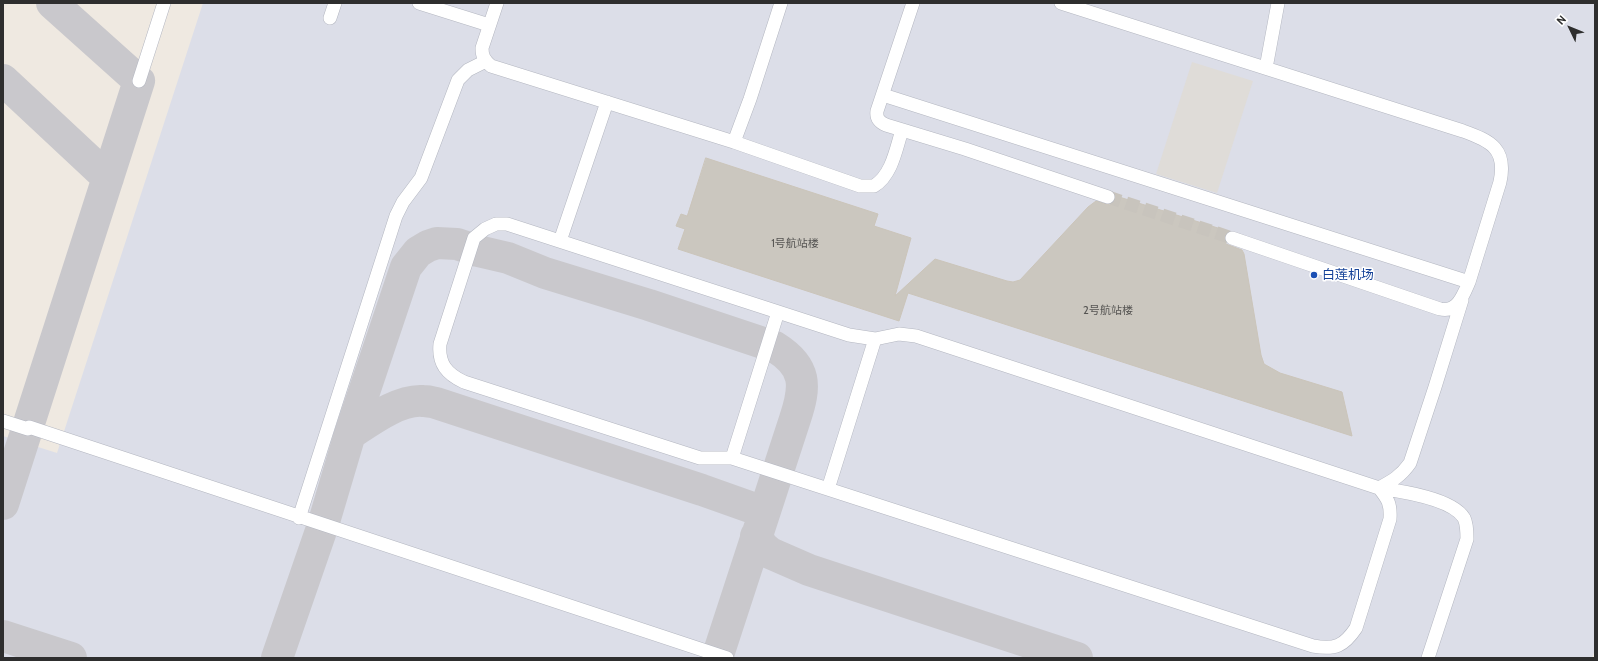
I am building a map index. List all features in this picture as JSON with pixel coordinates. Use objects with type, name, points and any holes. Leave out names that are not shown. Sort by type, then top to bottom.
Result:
[{"type":"street","points":[[139,81],[164,3]]},
{"type":"street","points":[[330,18],[335,3]]},
{"type":"street","points":[[420,3],[489,25]]},
{"type":"street","points":[[497,3],[482,48],[482,55],[491,66],[734,142],[868,187],[874,186],[883,178],[890,166],[902,130]]},
{"type":"street","points":[[734,142],[750,99],[781,3]]},
{"type":"street","points":[[913,3],[877,111],[877,118],[882,123],[1108,197]]},
{"type":"street","points":[[1060,3],[1463,131],[1491,143],[1499,155],[1502,163],[1502,172],[1469,282],[1463,296],[1410,463],[1404,472],[1395,480],[1379,488]]},
{"type":"street","points":[[1266,68],[1278,3]]},
{"type":"street","points":[[299,518],[396,216],[403,202],[422,178],[458,80],[468,70],[486,61]]},
{"type":"street","points":[[883,95],[1469,282]]},
{"type":"street","points":[[560,241],[607,102]]},
{"type":"street","points":[[1379,488],[1387,499],[1391,508],[1390,519],[1356,628],[1348,640],[1337,646],[1324,648],[732,458],[700,458],[464,382],[454,377],[443,366],[439,354],[440,344],[474,238],[485,229],[496,224],[507,224],[849,335],[875,339],[899,334],[916,336],[1379,488],[1416,494],[1448,505],[1464,518],[1467,527],[1467,539],[1428,658]]},
{"type":"street","points":[[1232,238],[1440,309],[1446,310],[1453,308],[1463,296]]},
{"type":"street","points":[[732,458],[778,312]]},
{"type":"street","points":[[828,489],[875,339]]},
{"type":"street","points":[[3,421],[727,658]]},
{"type":"shaded area","points":[[203,3],[1595,3],[1595,650],[1592,658],[3,658],[3,436],[57,453]]},
{"type":"shaded area","points":[[1192,62],[1253,81],[1217,193],[1156,174]]},
{"type":"building","points":[[706,158],[878,214],[874,226],[911,238],[895,296],[935,259],[1007,281],[1013,282],[1020,280],[1088,207],[1096,201],[1110,205],[1114,203],[1116,196],[1221,229],[1226,233],[1224,239],[1226,244],[1242,250],[1244,254],[1261,355],[1264,364],[1280,373],[1342,392],[1352,436],[908,293],[899,321],[678,249],[685,229],[676,226],[681,214],[687,216]]},
{"type":"taxiway","points":[[3,504],[139,81],[52,3]]},
{"type":"taxiway","points":[[3,80],[108,178]]},
{"type":"taxiway","points":[[350,434],[406,267],[418,252],[437,243],[457,244],[508,258],[545,273],[649,305],[775,347],[785,354],[798,370],[801,378],[801,397],[717,658]]},
{"type":"taxiway","points":[[277,658],[323,525],[350,434],[376,417],[404,403],[414,401],[436,403],[702,490],[764,512]]},
{"type":"taxiway","points":[[756,536],[763,547],[770,553],[809,570],[1077,658]]},
{"type":"taxiway","points":[[3,636],[71,658]]},
{"type":"tunnel","points":[[1108,197],[1232,238]]},
{"type":"place","name":"白莲机场","points":[[1314,275]]}]
